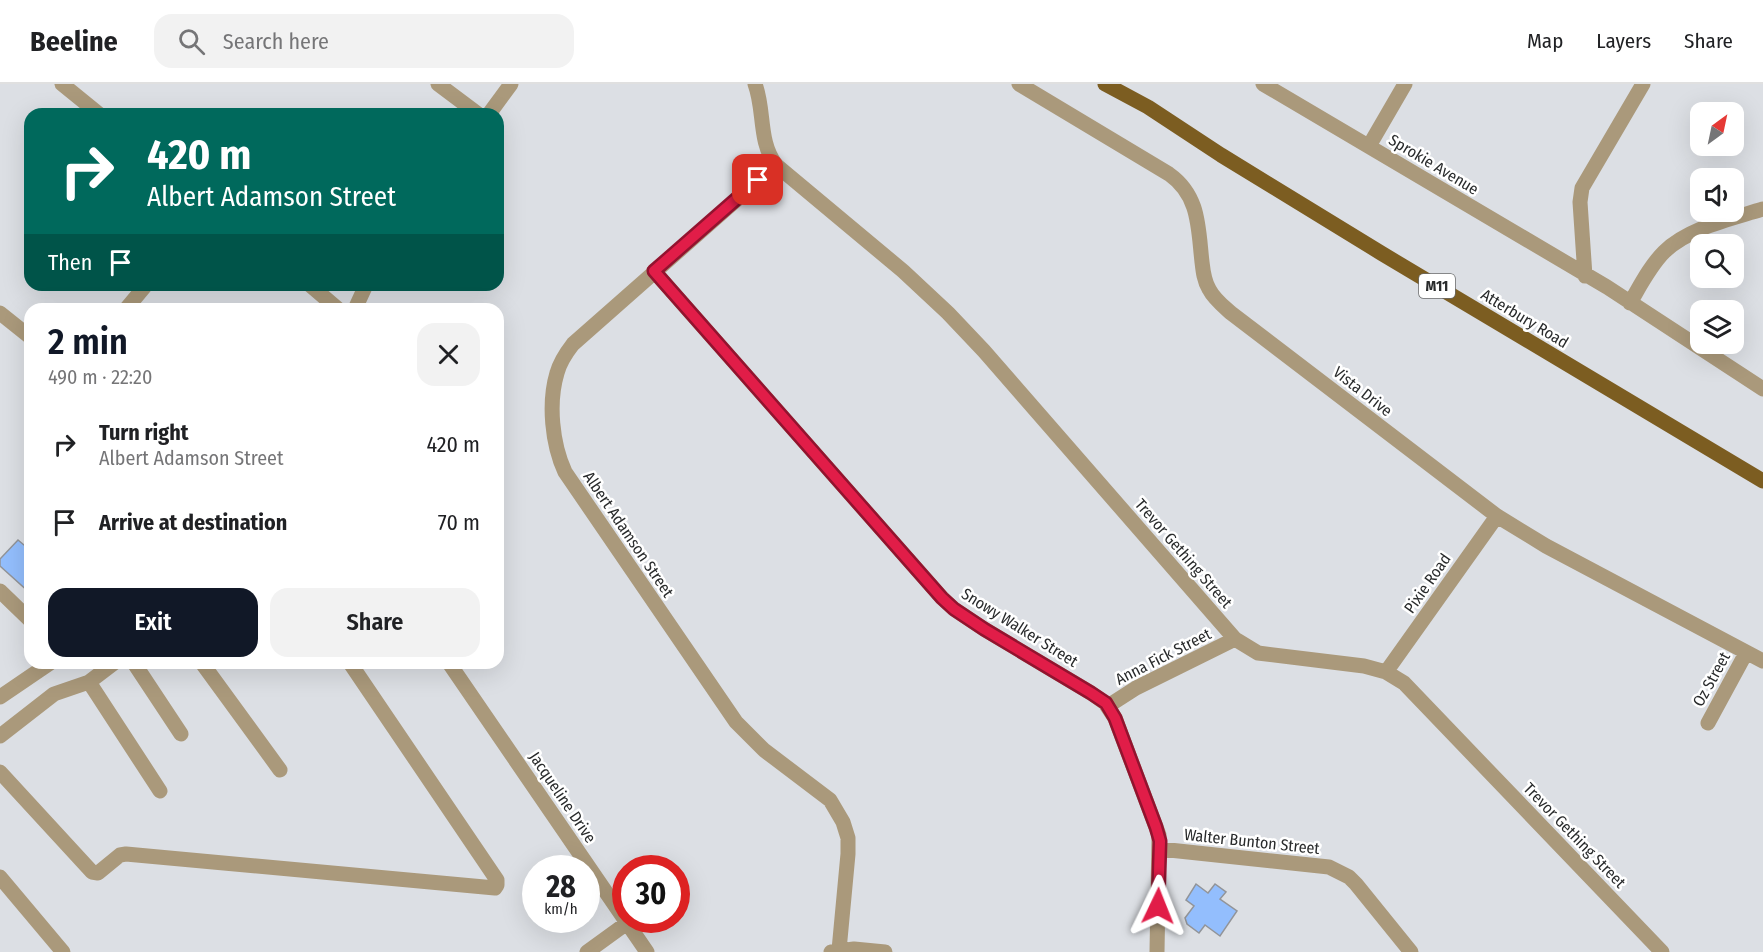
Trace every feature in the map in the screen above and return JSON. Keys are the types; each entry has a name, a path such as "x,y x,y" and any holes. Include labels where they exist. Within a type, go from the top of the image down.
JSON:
{"main road":[{"name":"Atterbury Road","path":"1105,84 1148,107 1221,155 1381,253 1763,481"},
{"name":"Atterbury Road","path":"1122,84 1148,107"}],"street":[{"path":"62,84 92,108"},
{"path":"438,84 470,108"},
{"path":"493,108 511,84"},
{"name":"Trevor Gething Street","path":"755,84 761,106 766,150 776,165 882,253 948,313 1235,639 1261,654 1364,666 1386,672 1404,683 1662,952"},
{"name":"Vista Drive","path":"1019,84 1176,179 1191,196 1203,271 1208,287 1217,300 1497,516 1546,546 1763,661"},
{"path":"1369,146 1405,84"},
{"path":"1585,276 1580,202 1582,188 1643,84"},
{"name":"Sprokie Avenue","path":"1269,86 1630,303 1763,390"},
{"name":"Albert Adamson Street","path":"776,165 577,340 562,360 556,374 553,396 554,430 559,458 572,483 736,722 764,750 830,801 839,813 846,829 848,846 835,951"},
{"path":"1630,303 1654,264 1676,242 1692,232 1763,209"},
{"name":"Snowy Walker Street","path":"654,271 942,598 984,629 1091,693 1107,706 1115,718 1159,835 1157,952"},
{"path":"131,303 141,291"},
{"path":"317,291 331,303"},
{"path":"0,313 24,332"},
{"name":"Pixie Road","path":"1386,672 1497,516"},
{"path":"0,591 24,614"},
{"name":"Anna Fick Street","path":"1107,706 1235,639"},
{"name":"Oz Street","path":"1708,723 1746,653"},
{"path":"0,697 41,669"},
{"path":"0,736 54,694 89,682 106,669"},
{"path":"138,669 181,734"},
{"path":"206,669 280,770"},
{"path":"0,772 92,872 98,873 120,855 126,854 495,888 497,880 354,669"},
{"name":"Jacqueline Drive","path":"453,669 612,901"},
{"path":"89,682 160,791"},
{"name":"Walter Bunton Street","path":"1160,849 1329,867 1356,884 1411,952"},
{"path":"1,879 63,952"},
{"path":"587,952 613,933"},
{"name":"Jacqueline Drive","path":"634,933 647,952"},
{"path":"835,951 885,952"}],"building":[{"path":"18,540 24,545 24,588 0,566 0,559"},
{"path":"1196,884 1208,893 1215,884 1226,892 1220,899 1237,911 1220,936 1205,925 1199,933 1187,924 1185,918 1194,906 1186,900"}],"route":[{"path":"758,180 654,271 942,598 984,629 1099,698 1107,706 1115,718 1159,835 1158,906"}]}
